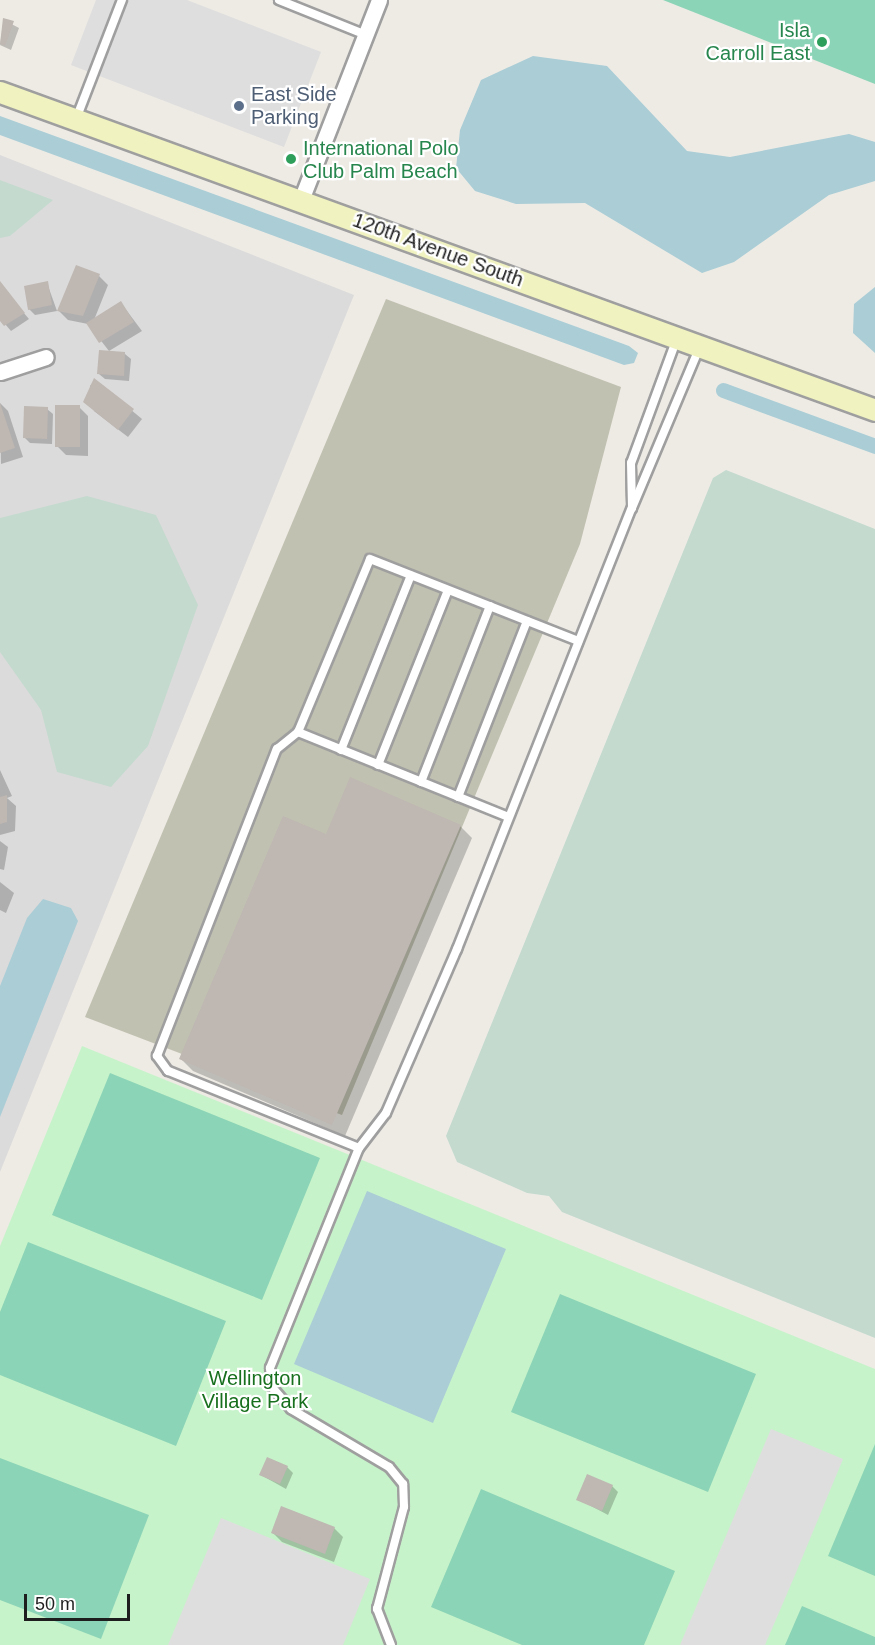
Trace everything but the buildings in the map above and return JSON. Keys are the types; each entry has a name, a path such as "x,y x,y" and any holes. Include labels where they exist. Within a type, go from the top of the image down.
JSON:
{"street":[{"path":"301,200 379,0"},
{"name":"120th Avenue South","path":"0,92 875,410"},
{"path":"0,372 46,357"}],"lane":[{"path":"76,119 123,0"},
{"path":"279,0 366,35"},
{"path":"632,508 631,463 677,339"},
{"path":"391,1645 377,1609 405,1507 403,1484 389,1467 291,1409 273,1388 270,1368 359,1148 386,1113 632,508 700,348"},
{"path":"359,1148 168,1071 156,1047 277,749 298,732 370,559 578,641"},
{"path":"341,750 411,575"},
{"path":"378,765 448,590"},
{"path":"421,782 490,606"},
{"path":"458,797 527,621"},
{"path":"298,732 508,817"}],"shaded area":[{"name":"East Side Parking","path":"96,0 187,0 321,52 284,147 71,65"},
{"path":"0,155 354,295 0,1172"},
{"path":"0,180 53,200 10,236 0,238"},
{"path":"386,299 621,387 580,544 342,1115 85,1017"},
{"path":"726,470 875,529 875,1338 562,1212 549,1196 527,1193 457,1162 446,1136 713,478"},
{"path":"87,496 156,515 198,605 148,746 111,787 57,772 41,710 0,652 0,518"},
{"path":"771,1429 843,1459 795,1575 765,1645 680,1645"},
{"path":"221,1518 370,1579 343,1645 168,1645"}],"green space":[{"name":"Isla Carroll East","path":"663,0 875,0 875,84"},
{"name":"Wellington Village Park","path":"82,1046 875,1369 875,1645 0,1645 0,1246"},
{"path":"110,1073 320,1158 262,1300 52,1215"},
{"path":"28,1242 226,1321 176,1446 0,1375 0,1312"},
{"path":"560,1294 756,1374 708,1492 511,1412"},
{"path":"875,1444 875,1576 828,1556"},
{"path":"0,1458 149,1515 101,1639 0,1600"},
{"path":"481,1489 675,1571 644,1645 522,1645 431,1607"},
{"path":"802,1606 875,1637 875,1645 785,1645"}],"water":[{"path":"533,56 607,66 687,151 730,157 849,134 875,142 875,181 829,195 734,262 702,273 585,203 516,204 475,191 456,168 460,130 481,80"},
{"path":"0,116 629,346 638,353 634,363 624,365 0,135"},
{"path":"875,287 875,353 853,333 854,304"},
{"path":"43,899 71,908 78,921 0,1117 0,986 27,918"},
{"path":"367,1191 506,1249 433,1423 294,1364"}],"waterway":[{"path":"723,390 875,446"}],"place":[{"name":"Isla Carroll East","path":"822,42"},
{"name":"East Side Parking","path":"239,106"},
{"name":"International Polo Club Palm Beach","path":"291,159"}]}
